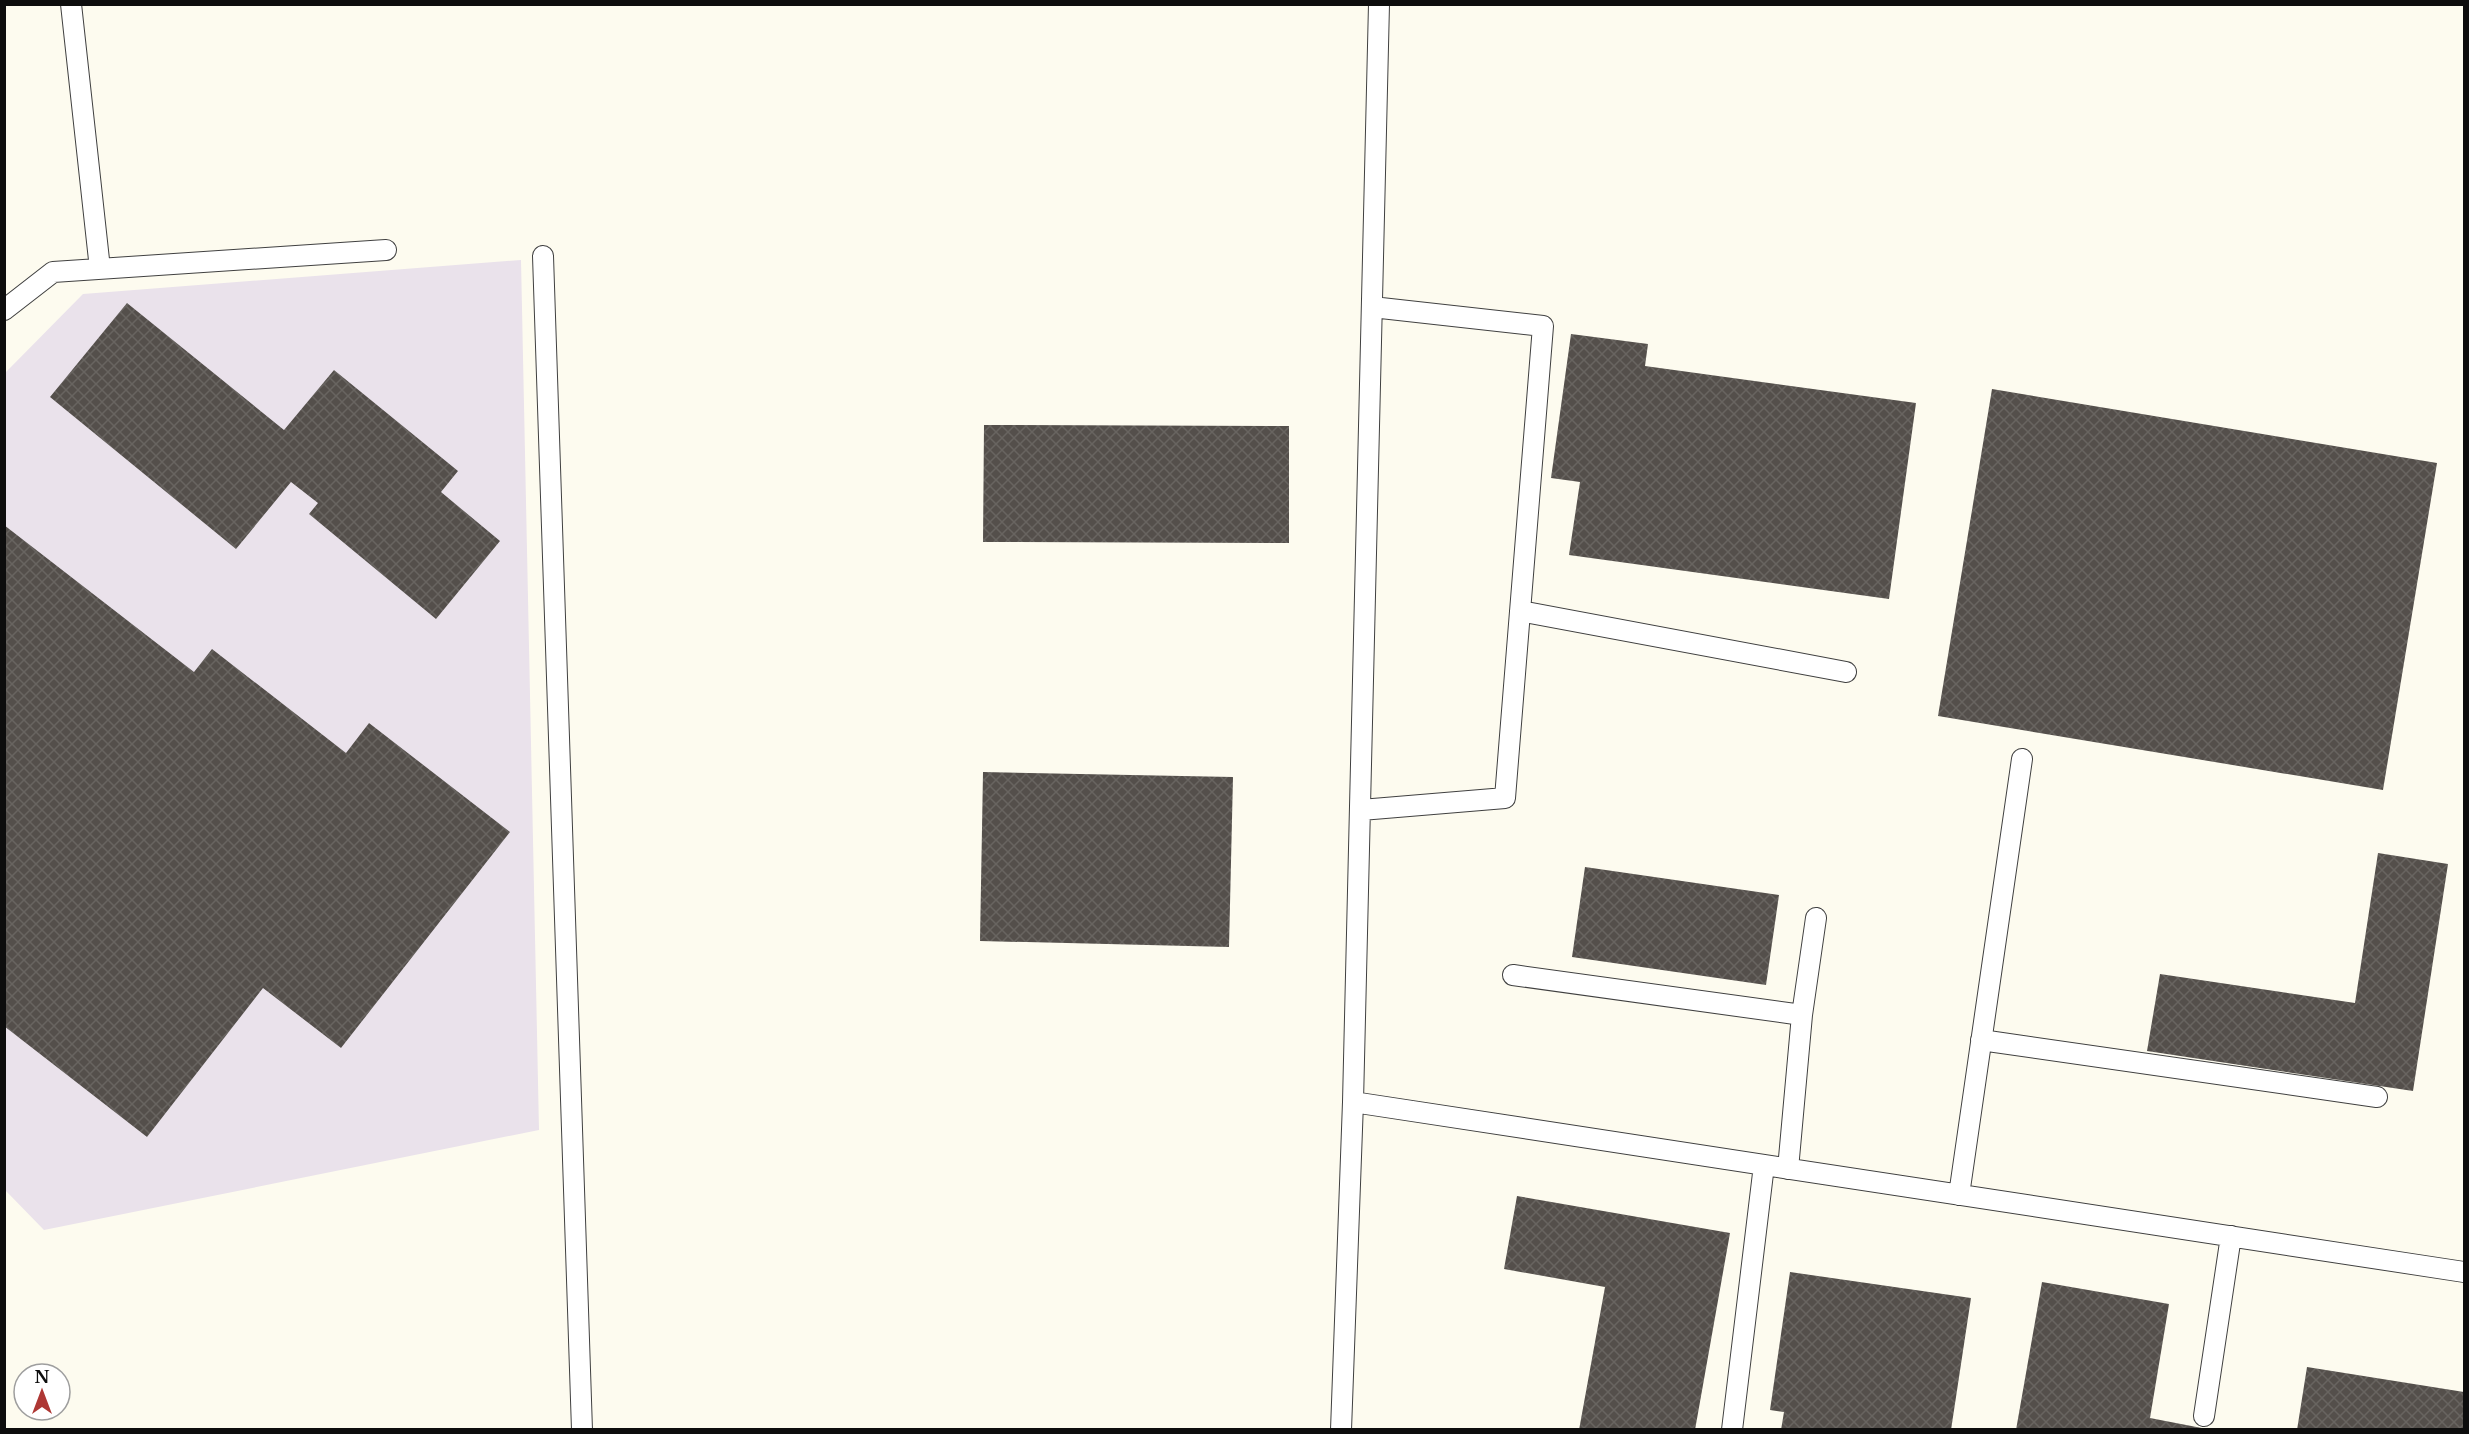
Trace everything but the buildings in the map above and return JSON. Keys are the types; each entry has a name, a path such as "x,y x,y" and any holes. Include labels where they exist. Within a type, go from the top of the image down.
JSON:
{"lane":[{"path":"70,4 100,269"},
{"path":"1341,1430 1361,810 1379,4"},
{"path":"4,310 53,272 386,250"},
{"path":"543,256 582,1430"},
{"path":"1361,810 1505,798 1543,326 1372,307"},
{"path":"1520,610 1846,672"},
{"path":"1959,1195 2022,759"},
{"path":"1788,1169 1802,1014 1816,918"},
{"path":"1513,975 1802,1014"},
{"path":"1981,1040 2377,1097"},
{"path":"1353,1102 2464,1272"},
{"path":"1732,1430 1764,1165"},
{"path":"2204,1416 2231,1236"}],"shaded area":[{"path":"521,260 539,1130 44,1230 5,1190 5,373 83,294"}]}
